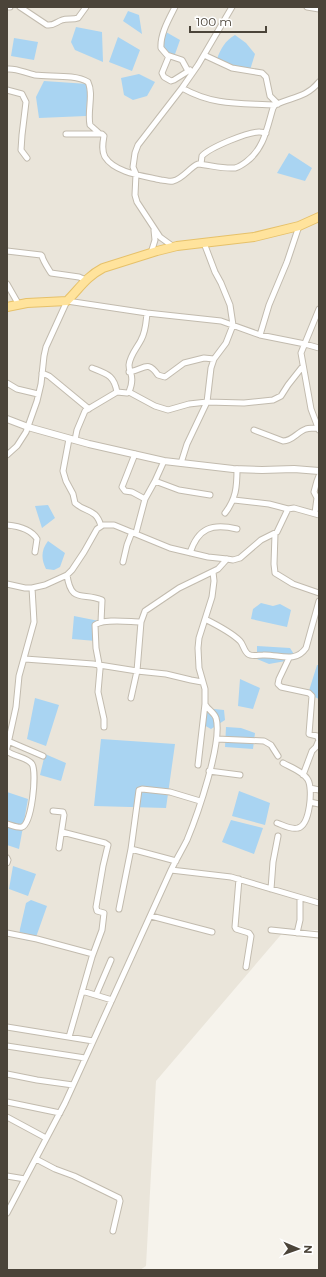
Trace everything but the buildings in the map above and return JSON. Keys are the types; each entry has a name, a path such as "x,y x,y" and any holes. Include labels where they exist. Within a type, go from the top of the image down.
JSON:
{"main road":[{"path":"7,307 27,303 67,301 95,272 151,253 177,246 254,237 299,226 319,217"}],"street":[{"path":"20,7 50,26 61,20 78,18 86,7"},
{"path":"175,7 161,42 161,48 162,51 169,56 182,60 188,71"},
{"path":"177,246 171,245 160,237 136,202 136,174 133,167 135,153 138,145 198,65 232,7"},
{"path":"307,7 319,10"},
{"path":"204,55 232,68 262,74 266,77 270,96 276,105"},
{"path":"169,56 162,73 164,77 172,80 198,65"},
{"path":"7,68 33,75 80,78 88,82 90,90 90,125 104,136 103,151 106,158 118,167 136,174 168,182 174,181 186,174 195,165 201,164 235,168 250,159 259,148 266,133 273,108 276,105"},
{"path":"182,88 214,101 233,104 276,105 303,95 315,87 319,82"},
{"path":"7,90 22,94 26,102 21,150 27,158"},
{"path":"201,164 202,156 213,148 248,134 260,132 266,133"},
{"path":"66,134 100,133"},
{"path":"260,335 269,305 287,262 299,226"},
{"path":"151,253 155,240 153,227"},
{"path":"181,463 187,444 206,402 211,368 214,359 226,343 233,325 230,305 204,243"},
{"path":"7,251 41,255 42,260 47,265 51,273 79,277 86,280"},
{"path":"7,284 19,305"},
{"path":"7,454 17,446 24,437 28,427 38,394 46,347 67,301 147,313 221,321 260,335 319,348"},
{"path":"254,430 283,441 287,441 291,440 308,428 319,429 311,409 302,353 304,344 319,309"},
{"path":"129,392 132,380 129,372 129,366 132,356 145,332 147,313"},
{"path":"129,372 146,366 154,369 158,375 165,377 184,363 204,358 214,359"},
{"path":"101,526 99,519 93,512 75,503 73,494 64,475 63,466 72,440 84,413 117,392 129,392 155,406 168,410 189,404 206,402 252,403 277,399 281,396 303,366"},
{"path":"92,368 106,373 112,378 117,392"},
{"path":"42,373 49,376 89,410"},
{"path":"7,383 17,389 38,394"},
{"path":"7,419 72,440 164,461 237,470 294,469 319,471"},
{"path":"135,454 122,487 125,490 145,499"},
{"path":"123,562 127,545 134,532 145,499 164,461"},
{"path":"226,513 234,500 237,483 237,470"},
{"path":"234,500 269,504 288,509 294,508 317,514 317,498 314,492 319,476"},
{"path":"155,480 179,490 210,496"},
{"path":"7,584 32,588 67,575 77,563 97,529 107,524 134,532 170,548 227,560 234,560 240,558 261,540 275,534 288,509"},
{"path":"7,525 21,527 35,536 37,539 35,552"},
{"path":"190,553 199,535 210,529 220,526 237,529"},
{"path":"275,534 275,573 293,584 319,593"},
{"path":"131,698 137,671 141,622 145,612 171,593 213,572 227,560"},
{"path":"198,765 205,704 205,689 199,668 198,648 199,638 212,596 214,580 213,572"},
{"path":"67,575 69,587 78,596 102,600 101,622"},
{"path":"7,748 16,707 19,676 34,622 32,588"},
{"path":"206,619 239,640 249,655 289,658 297,656 306,648 319,601"},
{"path":"104,727 104,719 98,692 99,665 96,648 95,627 97,623 101,622 141,622"},
{"path":"289,658 278,679 278,684 281,687 309,693 312,696 309,734 318,736 319,740 316,747 312,751 303,774"},
{"path":"24,659 99,665 166,674 202,682"},
{"path":"7,1213 60,1113 171,870 186,841 200,801 217,739 216,716 205,704"},
{"path":"217,739 264,741 271,745 278,756"},
{"path":"8,742 43,756"},
{"path":"7,751 29,761 32,765 35,778 29,817 26,823 21,827 7,824"},
{"path":"277,823 291,828 298,828 302,826 305,822 311,795 308,780 303,774 282,763"},
{"path":"209,771 240,775"},
{"path":"310,788 319,790"},
{"path":"119,909 131,850 138,791 140,789 170,792 200,801"},
{"path":"310,802 319,804"},
{"path":"53,811 64,813 59,848"},
{"path":"62,832 108,845 102,866 96,907 98,911 104,913 102,930 93,954 69,1038"},
{"path":"271,889 278,836"},
{"path":"131,850 176,861"},
{"path":"7,858 7,863"},
{"path":"171,870 239,879 319,903"},
{"path":"239,879 236,928 249,933 251,936 246,967"},
{"path":"297,933 300,920 300,898"},
{"path":"151,916 212,932"},
{"path":"271,930 319,936"},
{"path":"7,933 93,954"},
{"path":"96,995 112,960"},
{"path":"82,991 112,1000"},
{"path":"7,1027 93,1041"},
{"path":"7,1046 85,1058"},
{"path":"7,1074 73,1085"},
{"path":"7,1102 60,1113"},
{"path":"7,1117 46,1138"},
{"path":"36,1159 119,1198 120,1201 113,1232"},
{"path":"7,1176 25,1179"}],"shaded area":[{"path":"7,7 319,7 319,930 285,930 156,1081 146,1266 140,1270 7,1270"}],"water":[{"path":"128,11 139,15 142,34 123,21"},
{"path":"76,27 102,32 103,62 75,50 71,42"},
{"path":"166,32 180,40 174,57 163,52 163,40"},
{"path":"235,35 246,43 255,54 250,70 236,69 217,59 224,45"},
{"path":"118,37 140,50 132,71 109,62"},
{"path":"14,38 38,42 34,60 11,56"},
{"path":"139,74 155,82 147,96 133,100 124,95 121,78"},
{"path":"44,81 88,84 86,116 39,118 36,97"},
{"path":"289,153 312,168 305,181 277,173"},
{"path":"48,505 55,518 42,528 35,506"},
{"path":"48,541 65,553 60,567 54,570 46,569 43,562 42,555"},
{"path":"261,603 273,606 280,604 291,610 287,627 251,619 253,609"},
{"path":"74,616 99,621 96,641 72,639"},
{"path":"257,646 290,648 297,659 269,664 257,659"},
{"path":"317,665 319,665 319,699 308,694"},
{"path":"240,679 260,688 253,709 238,706"},
{"path":"35,698 59,705 46,746 27,739"},
{"path":"204,708 224,710 225,720 211,729 202,724"},
{"path":"226,727 241,728 255,733 253,749 225,747"},
{"path":"101,739 175,744 166,808 94,806"},
{"path":"45,754 66,763 61,781 40,775"},
{"path":"239,791 270,803 265,825 232,816"},
{"path":"7,792 28,799 19,849 7,845"},
{"path":"231,820 263,828 254,854 222,842"},
{"path":"13,866 36,874 28,896 9,889"},
{"path":"31,900 47,906 35,940 29,941 19,938 26,903"}]}
